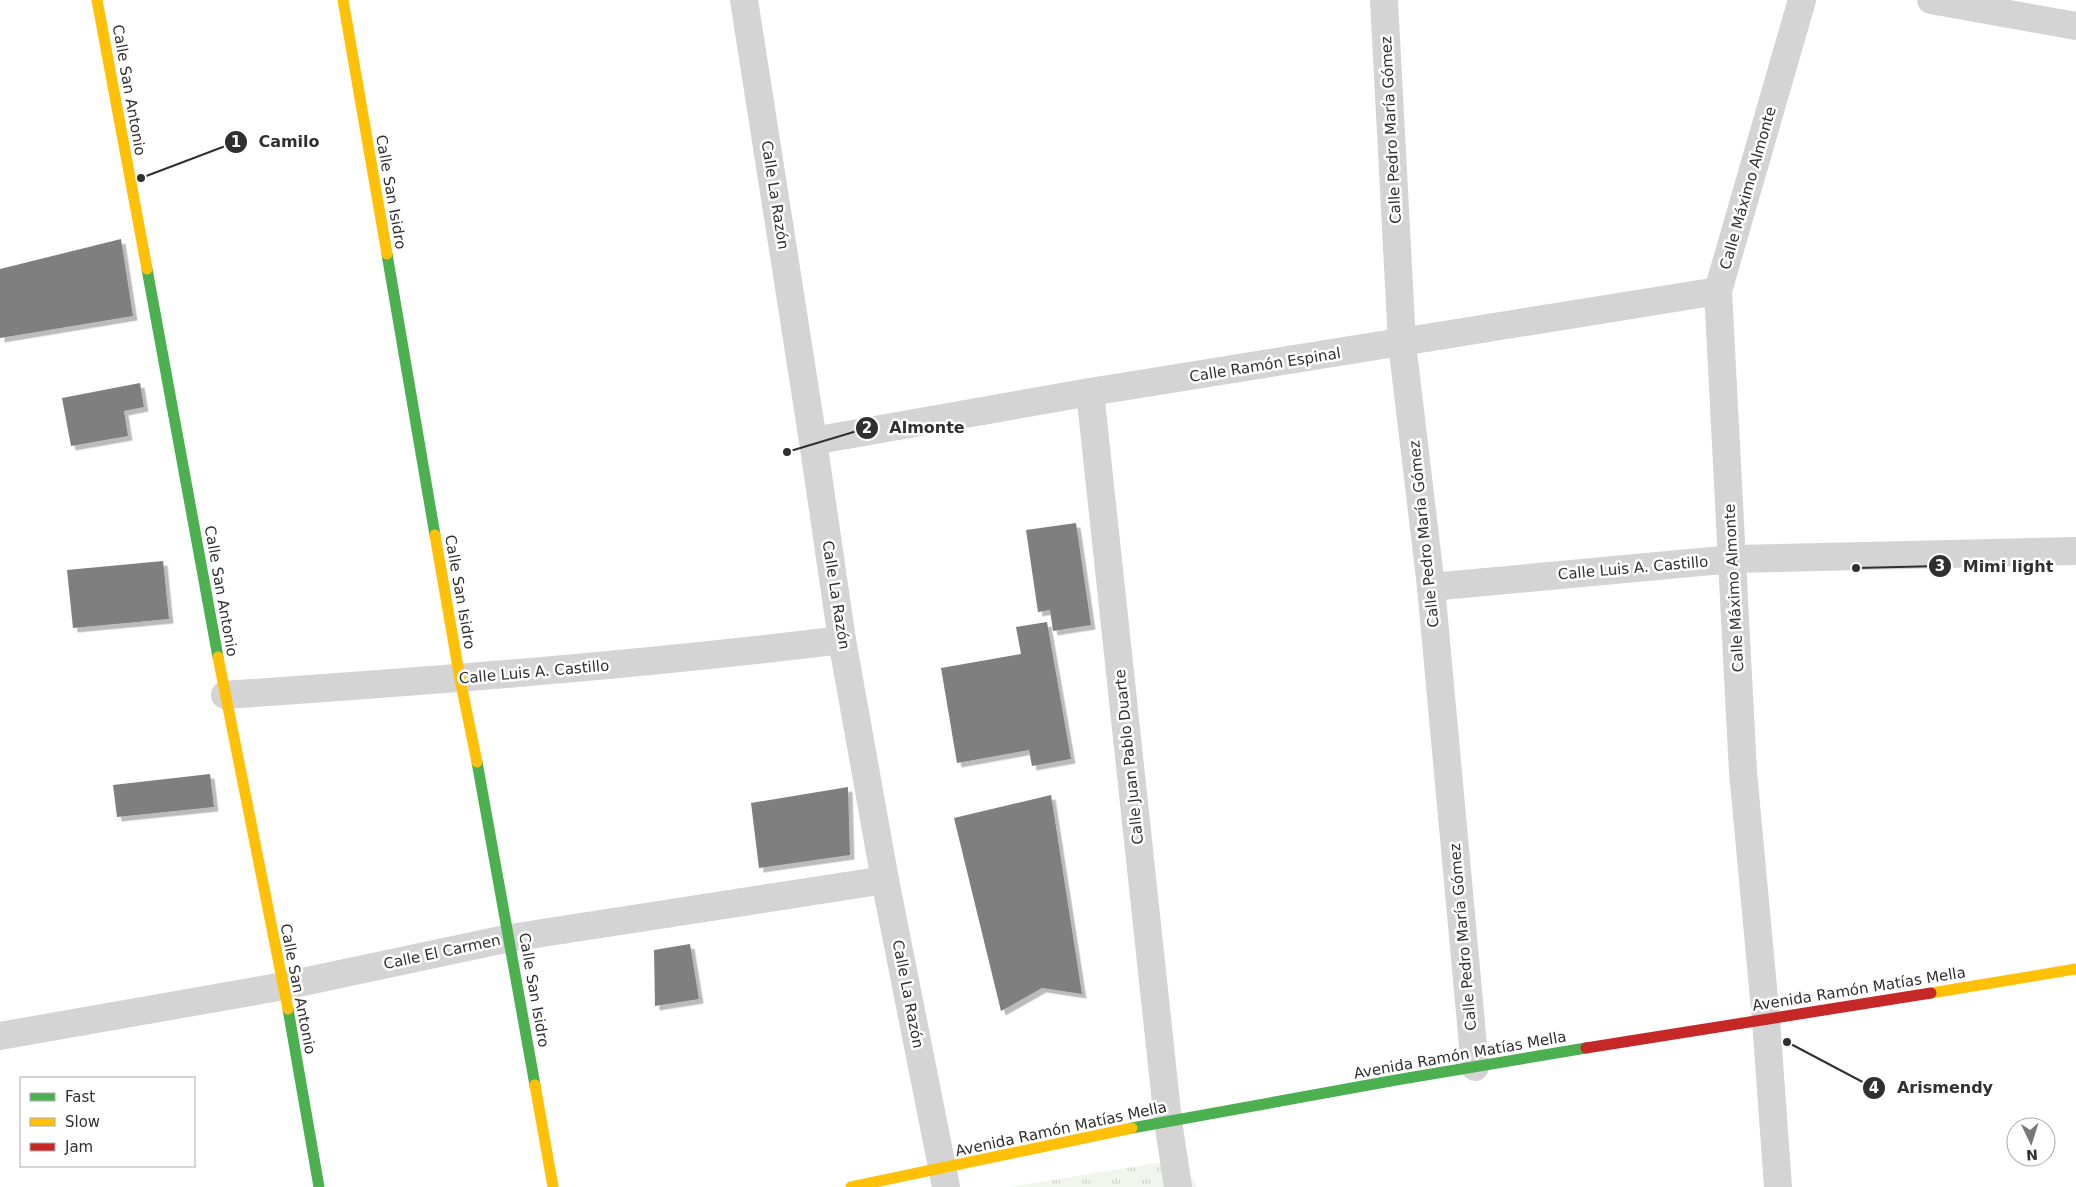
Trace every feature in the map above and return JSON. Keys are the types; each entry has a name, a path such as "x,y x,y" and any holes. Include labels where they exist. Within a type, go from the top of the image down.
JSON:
{"street":[{"name":"Calle San Antonio","path":"97,0 225,695 284,986 319,1187"},
{"name":"Calle San Isidro","path":"343,0 460,679 468,711 554,1187"},
{"name":"Calle La Razón","path":"744,0 842,640 944,1178"},
{"name":"Calle Pedro María Gómez","path":"1384,0 1402,343 1431,587 1474,1067"},
{"name":"Calle Máximo Almonte","path":"1778,1187 1766,1020 1743,772 1718,291 1802,0"},
{"path":"1931,0 2076,26"},
{"name":"Calle Ramón Espinal","path":"813,441 1090,392 1718,291"},
{"name":"Calle Juan Pablo Duarte","path":"1090,392 1168,1121 1178,1187"},
{"name":"Calle Luis A. Castillo","path":"1431,587 1733,558 2076,551"},
{"name":"Calle Luis A. Castillo","path":"225,695 460,679 700,657 842,640"},
{"name":"Calle El Carmen","path":"0,1036 284,986 510,938 886,880"},
{"name":"Avenida Ramón Matías Mella","path":"852,1187 944,1178 1168,1121 1474,1067 2076,969"}],"green space":[{"path":"1163,1162 1180,1165 1195,1182 1196,1187 1010,1187"}],"building":[{"path":"121,239 133,316 0,338 0,269"},
{"path":"140,383 144,407 124,411 128,436 71,446 62,398"},
{"path":"1076,523 1091,625 1053,631 1050,610 1038,612 1026,530"},
{"path":"163,561 169,619 73,628 67,570"},
{"path":"1047,622 1071,759 1032,766 1029,750 957,763 941,668 1021,654 1016,627"},
{"path":"210,774 214,807 117,817 113,785"},
{"path":"848,787 850,855 759,868 751,803"},
{"path":"1051,795 1082,994 1042,988 1001,1011 954,818"},
{"path":"690,944 699,999 655,1006 654,950"}],"traffic: fast":[{"path":"387,254 435,535"},
{"path":"147,269 218,657"},
{"path":"477,762 535,1085"},
{"path":"288,1009 319,1187"},
{"path":"1132,1128 1586,1048"}],"traffic: slow":[{"path":"97,0 147,269"},
{"path":"343,0 387,254"},
{"path":"435,535 460,679 477,762"},
{"path":"218,657 288,1009"},
{"path":"1931,993 2076,969"},
{"path":"535,1085 553,1187"},
{"path":"851,1187 1132,1128"}],"traffic: jam":[{"path":"1586,1048 1931,993"}],"place":[{"name":"Camilo","path":"141,178"},
{"name":"Almonte","path":"787,452"},
{"name":"Mimi light","path":"1856,568"},
{"name":"Arismendy","path":"1787,1042"}]}
